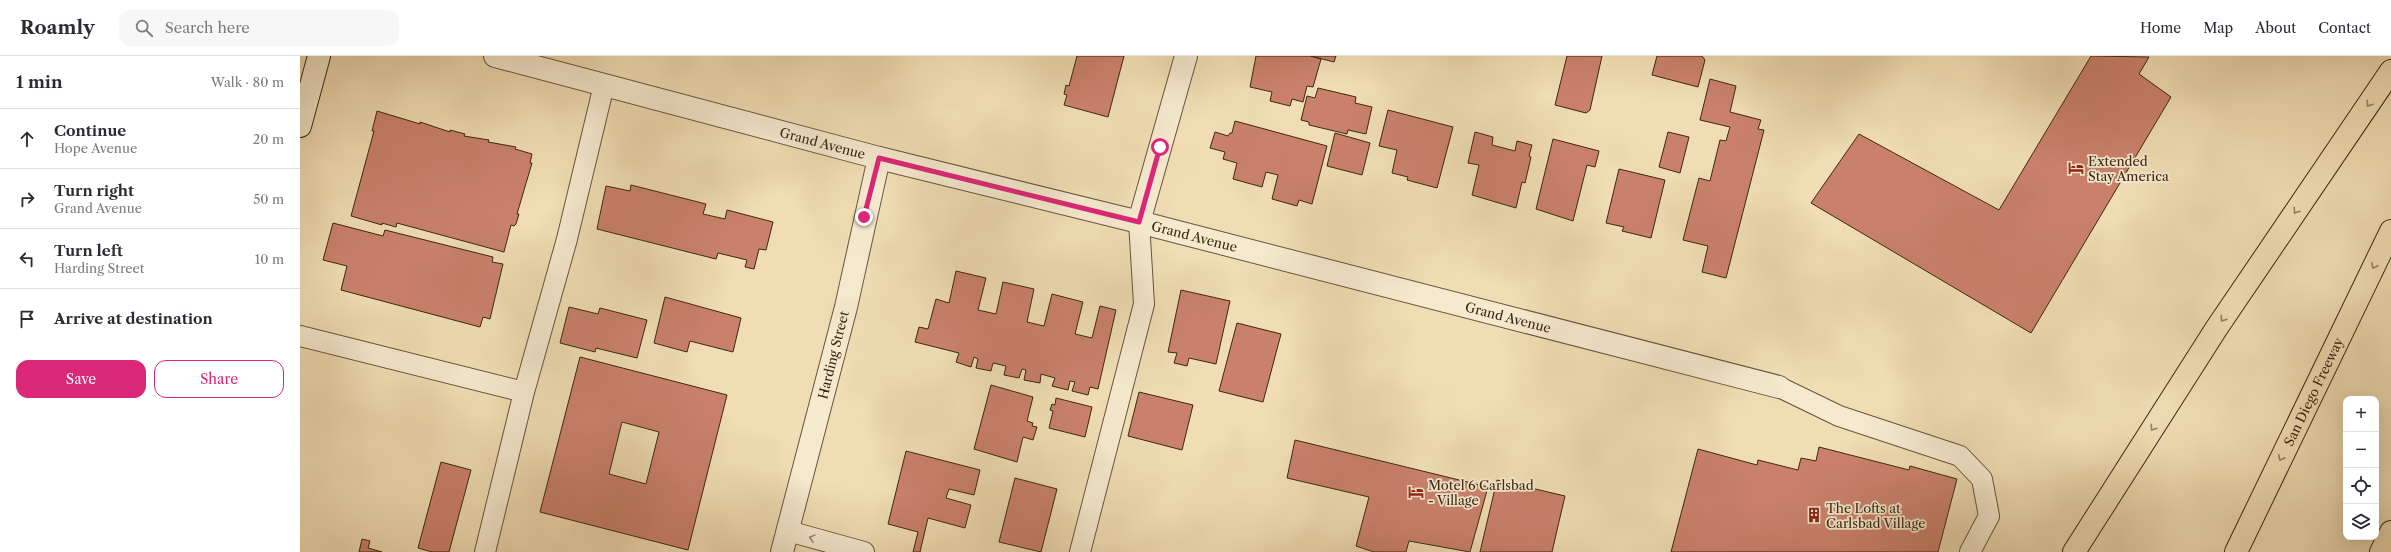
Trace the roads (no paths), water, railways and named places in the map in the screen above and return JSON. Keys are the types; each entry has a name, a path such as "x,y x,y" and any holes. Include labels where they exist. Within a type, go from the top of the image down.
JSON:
{"highway":[{"path":"2074,552 2216,329 2391,71"},
{"name":"San Diego Freeway","path":"2236,552 2391,231"},
{"path":"2381,552 2391,532"}],"street":[{"path":"300,126 319,56"},
{"name":"Grand Avenue","path":"495,56 879,158 1139,222 1779,387"},
{"path":"1139,222 1186,56"},
{"name":"Harding Street","path":"782,552 846,307 879,158"}],"lane":[{"path":"485,552 524,392 567,239 604,85"},
{"path":"1080,552 1144,304 1139,222"},
{"path":"300,336 524,392"},
{"path":"1779,387 1839,416 1960,456 1982,479 1989,516 1970,552"},
{"path":"788,531 864,552"}],"place":[{"name":"Extended Stay America","path":"2076,168"},
{"name":"Motel 6 Carlsbad - Village","path":"1416,492"},
{"name":"The Lofts at Carlsbad Village","path":"1814,515"}]}
